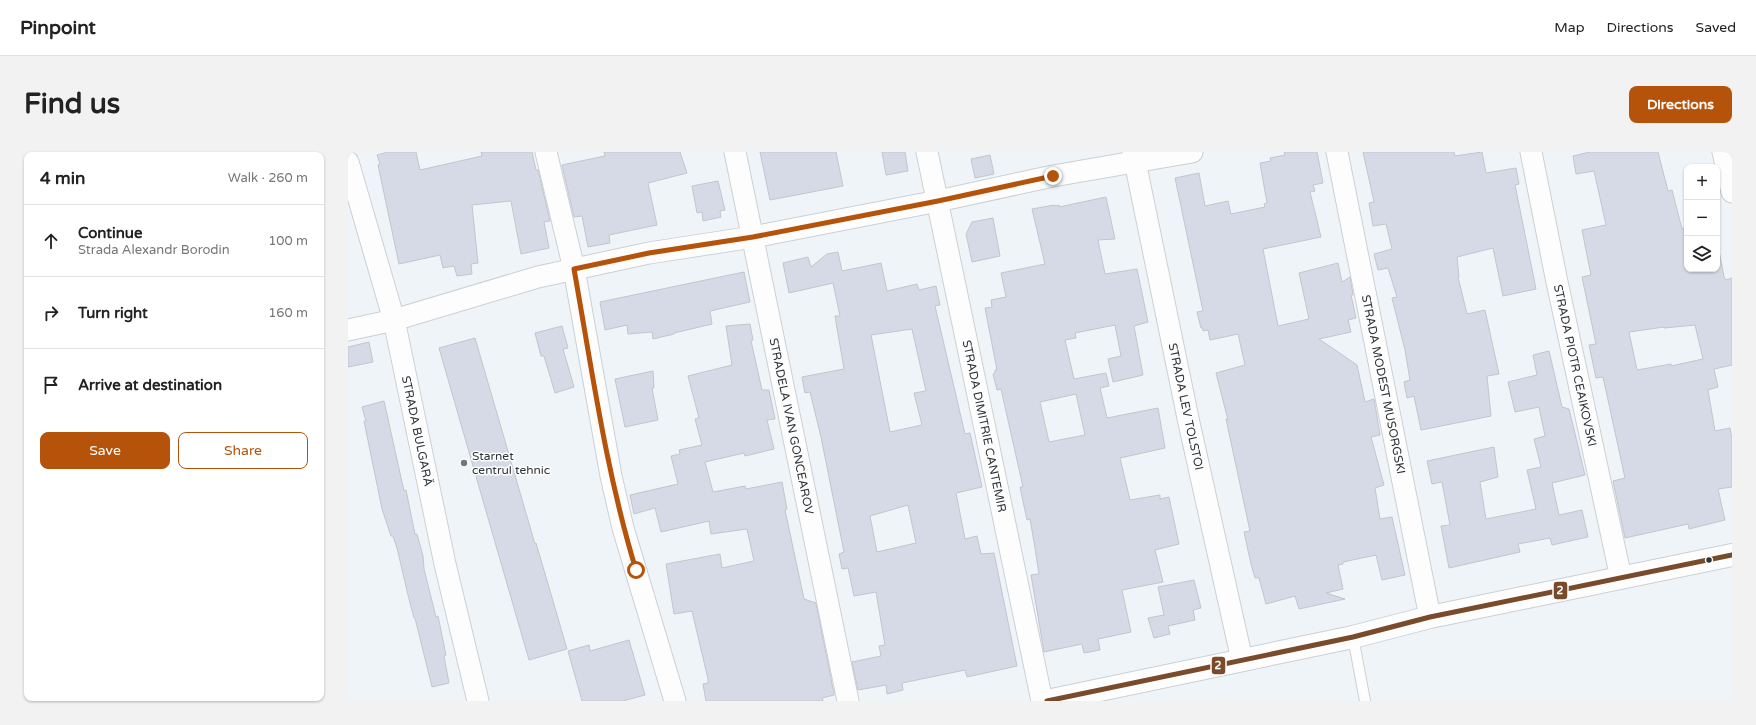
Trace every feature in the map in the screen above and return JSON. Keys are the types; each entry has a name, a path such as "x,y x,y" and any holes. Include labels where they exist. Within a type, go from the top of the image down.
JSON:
{"main road":[{"path":"1046,701 1353,637 1430,617 1732,555"}],"street":[{"path":"546,152 574,269 611,476 622,521 675,701"},
{"name":"STRADELA IVAN GONCEAROV","path":"735,152 848,701"},
{"name":"STRADA DIMITRIE CANTEMIR","path":"927,152 1042,701"},
{"path":"348,330 394,320 511,284 649,253 753,237 938,201 1134,157 1192,152"},
{"name":"STRADA MODEST MUSORGSKI","path":"1336,152 1430,617"},
{"name":"STRADA PIOTR CEAIKOVSKI","path":"1531,152 1557,282 1621,578"},
{"path":"1724,152 1732,192"},
{"name":"STRADA LEV TOLSTOI","path":"1134,157 1189,423 1242,660"},
{"name":"STRADA BULGARĂ","path":"348,162 394,320 445,564 478,701"}],"lane":[{"path":"1353,637 1365,701"}],"building":[{"path":"388,152 416,152 420,170 482,156 481,152 532,152 536,170 538,170 550,221 544,222 549,248 521,254 511,201 472,205 478,263 471,264 472,274 457,276 454,266 443,268 440,255 399,264 377,155"},
{"path":"604,152 680,152 687,173 648,183 657,225 609,235 610,243 588,247 582,216 574,217 562,165 605,156"},
{"path":"760,152 836,152 843,186 770,200"},
{"path":"882,152 905,152 908,171 886,175"},
{"path":"1284,152 1317,152 1323,183 1313,185 1315,191 1310,192 1321,237 1263,249 1278,326 1309,319 1299,273 1338,263 1342,282 1350,277 1353,295 1351,295 1356,318 1348,320 1351,332 1319,339 1357,365 1365,402 1374,399 1380,435 1371,437 1384,485 1375,488 1380,519 1392,517 1405,575 1382,580 1376,555 1343,562 1343,564 1338,565 1343,589 1326,593 1345,599 1299,609 1295,596 1266,604 1259,578 1255,578 1244,532 1250,531 1226,419 1228,420 1216,373 1245,365 1238,334 1210,340 1208,330 1203,331 1203,328 1201,328 1197,312 1203,311 1175,178 1199,173 1205,206 1228,201 1231,214 1265,207 1264,204 1267,203 1260,163 1271,161 1270,158 1285,155"},
{"path":"1363,152 1454,152 1455,156 1482,152 1486,173 1516,168 1519,184 1515,185 1536,289 1503,296 1493,248 1457,257 1458,277 1467,314 1485,310 1499,374 1487,376 1491,416 1421,430 1414,396 1407,398 1404,382 1410,380 1405,350 1392,298 1397,297 1388,268 1378,270 1374,254 1392,249 1386,224 1373,226 1369,203 1374,202"},
{"path":"1590,152 1658,152 1668,191 1672,190 1682,229 1684,229 1684,272 1720,272 1720,256 1724,277 1726,280 1732,278 1732,365 1714,369 1718,387 1708,390 1715,431 1730,428 1732,439 1732,487 1718,489 1725,520 1689,529 1688,524 1625,538 1613,481 1625,478 1603,377 1596,378 1589,345 1596,344 1582,277 1591,275 1582,230 1606,225 1594,171 1576,174 1573,156","holes":["1695,325 1703,359 1671,366 1671,364 1637,370 1629,332 1664,327"]},
{"path":"990,155 994,174 975,178 971,159"},
{"path":"718,181 725,210 720,211 721,217 703,221 702,212 697,213 692,186"},
{"path":"1106,197 1115,239 1098,240 1105,274 1137,269 1148,322 1134,326 1143,375 1113,382 1108,359 1121,356 1115,325 1075,333 1076,338 1065,340 1074,379 1106,373 1109,386 1100,388 1107,418 1158,408 1165,448 1120,458 1130,500 1160,495 1160,499 1169,497 1179,544 1155,550 1163,582 1122,590 1131,632 1098,639 1100,650 1084,653 1082,644 1044,652 1031,575 1039,574 1035,548 1030,519 1027,520 1020,487 1023,487 1001,389 997,390 993,374 995,373 995,370 997,370 985,308 992,307 991,300 1006,297 1001,273 1045,264 1032,209 1054,205 1059,205 1059,207","holes":["1076,394 1085,435 1049,442 1040,402"]},
{"path":"993,218 1000,256 972,262 966,234 972,222"},
{"path":"838,252 842,271 881,263 887,291 917,284 919,290 936,286 940,305 935,306 965,434 970,433 982,487 956,493 965,539 977,536 981,554 994,553 1017,666 967,677 965,670 902,683 903,690 887,694 886,685 858,690 852,662 881,656 879,646 885,645 876,592 854,596 848,568 842,569 839,554 844,552 821,437 810,392 805,393 802,377 844,369 835,316 840,316 833,283 789,293 783,263 808,257 811,267 827,254","holes":["912,329 926,391 914,393 922,425 890,432 871,335","908,505 916,543 877,552 870,516"]},
{"path":"744,272 750,302 710,311 712,324 653,339 652,332 628,334 627,325 605,330 600,302"},
{"path":"750,324 753,340 751,341 762,390 769,390 775,419 767,420 774,449 745,456 744,453 705,462 713,492 745,486 746,489 782,482 787,509 785,510 804,599 816,603 834,694 822,698 823,701 706,701 703,684 708,683 708,679 692,611 674,614 666,564 720,554 722,568 754,561 747,529 711,534 709,521 661,532 655,508 634,514 630,495 678,484 671,456 680,454 679,450 702,445 695,419 699,418 688,376 732,365 726,326"},
{"path":"562,326 568,348 563,349 574,387 555,393 544,356 541,356 535,333"},
{"path":"475,338 567,649 529,660 439,348"},
{"path":"369,342 373,362 348,367 348,347"},
{"path":"1549,351 1562,407 1569,409 1585,475 1552,483 1559,515 1582,510 1588,537 1552,545 1550,538 1518,544 1520,552 1449,568 1441,526 1450,525 1442,482 1432,484 1427,461 1494,447 1498,477 1480,482 1486,519 1536,509 1527,470 1541,467 1534,439 1545,436 1539,407 1515,412 1508,382 1537,375 1533,355"},
{"path":"653,371 654,388 652,388 658,420 625,427 615,379"},
{"path":"384,401 404,491 406,490 415,534 417,534 423,556 424,569 436,617 438,616 446,655 444,656 449,683 432,687 397,548 393,536 391,536 382,509 364,421 366,421 362,407"},
{"path":"1194,580 1201,608 1193,610 1195,620 1168,626 1170,634 1154,638 1148,618 1164,615 1158,587"},
{"path":"629,640 645,695 623,701 582,701 568,651 589,645 590,651"}],"transit line":[{"name":"2","path":"1047,701 1353,637 1430,617 1732,555"}],"place":[{"name":"Starnet centrul tehnic","path":"464,463"}],"route":[{"path":"636,570 623,528 611,476 574,269 649,253 753,237 938,201 1053,176"}]}
